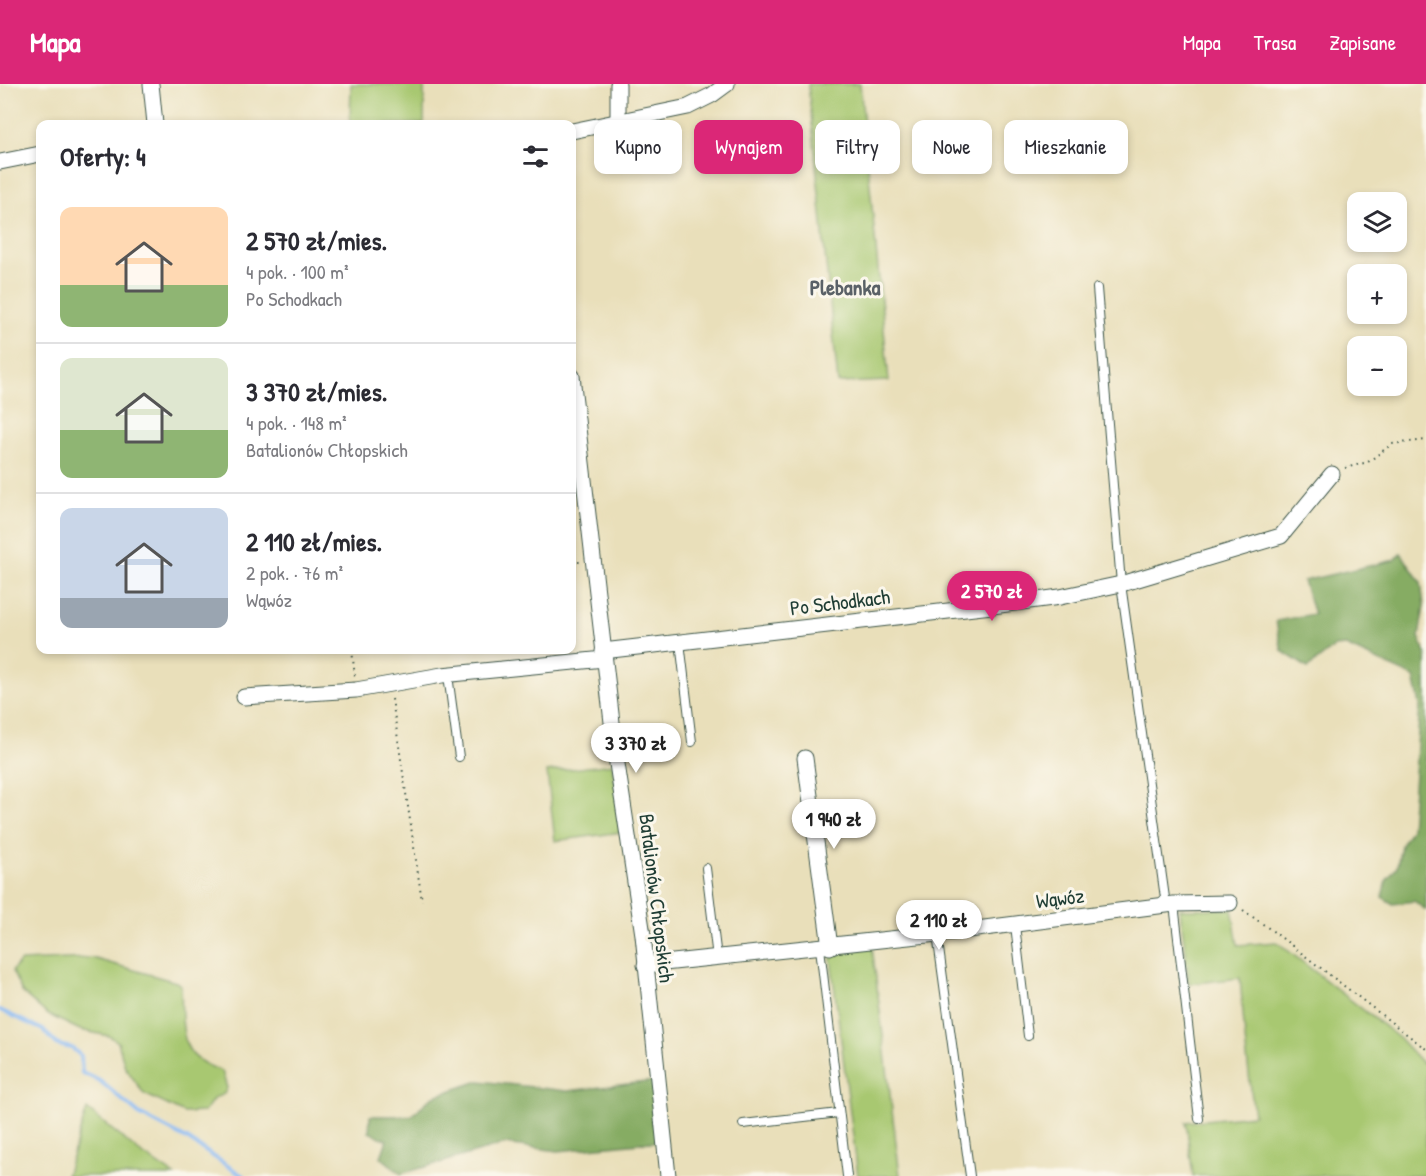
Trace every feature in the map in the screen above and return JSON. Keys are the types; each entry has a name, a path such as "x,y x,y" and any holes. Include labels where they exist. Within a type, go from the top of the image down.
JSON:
{"street":[{"path":"152,84 155,120"},
{"path":"618,84 618,120"},
{"path":"631,120 688,107 712,95 727,84"},
{"path":"576,130 594,127"},
{"path":"0,162 36,155"},
{"name":"Batalionów Chłopskich","path":"576,411 604,655 645,965 668,1176"},
{"name":"Po Schodkach","path":"244,697 356,690 680,642 1060,597 1121,584 1281,536 1332,474"},
{"path":"806,758 825,947"},
{"name":"Wąwóz","path":"645,965 825,947 1170,905 1230,903"}],"lane":[{"path":"1097,288 1121,584 1170,905 1198,1119"},
{"path":"680,642 692,742"},
{"path":"448,675 459,757"},
{"path":"705,868 717,958"},
{"path":"1015,925 1028,1036"},
{"path":"937,934 970,1176"},
{"path":"825,947 839,1113 847,1176"},
{"path":"743,1124 839,1113"}],"path":[{"path":"1332,474 1368,462 1392,444 1426,440"},
{"path":"352,654 356,690"},
{"path":"390,684 422,901"},
{"path":"1247,912 1426,1049"}],"green space":[{"path":"351,84 424,84 424,120 350,120"},
{"path":"808,84 860,84 864,120 815,120 815,154"},
{"path":"817,174 869,174 889,381 838,383"},
{"path":"1401,553 1421,583 1424,606 1419,637 1426,654 1426,910 1414,901 1393,904 1382,897 1386,881 1397,867 1401,845 1411,829 1420,705 1414,677 1346,646 1334,647 1308,668 1282,651 1276,621 1314,614 1303,581 1395,560"},
{"path":"612,764 622,832 555,841 547,772"},
{"path":"1180,909 1232,909 1238,945 1277,942 1399,1038 1423,1064 1426,1059 1426,1176 1193,1176 1186,1122 1254,1115 1240,978 1189,984"},
{"path":"872,946 900,1176 858,1176 830,952"},
{"path":"92,958 181,985 183,1028 187,1045 200,1061 222,1071 227,1088 224,1094 214,1098 204,1112 184,1113 144,1094 125,1067 118,1042 109,1036 80,1030 47,1014 22,992 12,971 21,961"},
{"path":"479,1081 567,1091 654,1081 660,1141 558,1151 505,1144 401,1174 381,1157 387,1140 369,1132 370,1116 411,1116 432,1097"},
{"path":"87,1109 138,1151 175,1176 66,1176"}],"waterway":[{"path":"0,1010 43,1030 58,1045 72,1048 81,1056 82,1073 100,1081 139,1114 187,1139 243,1176"}],"district":[{"name":"Plebanka","path":"845,287"}]}
